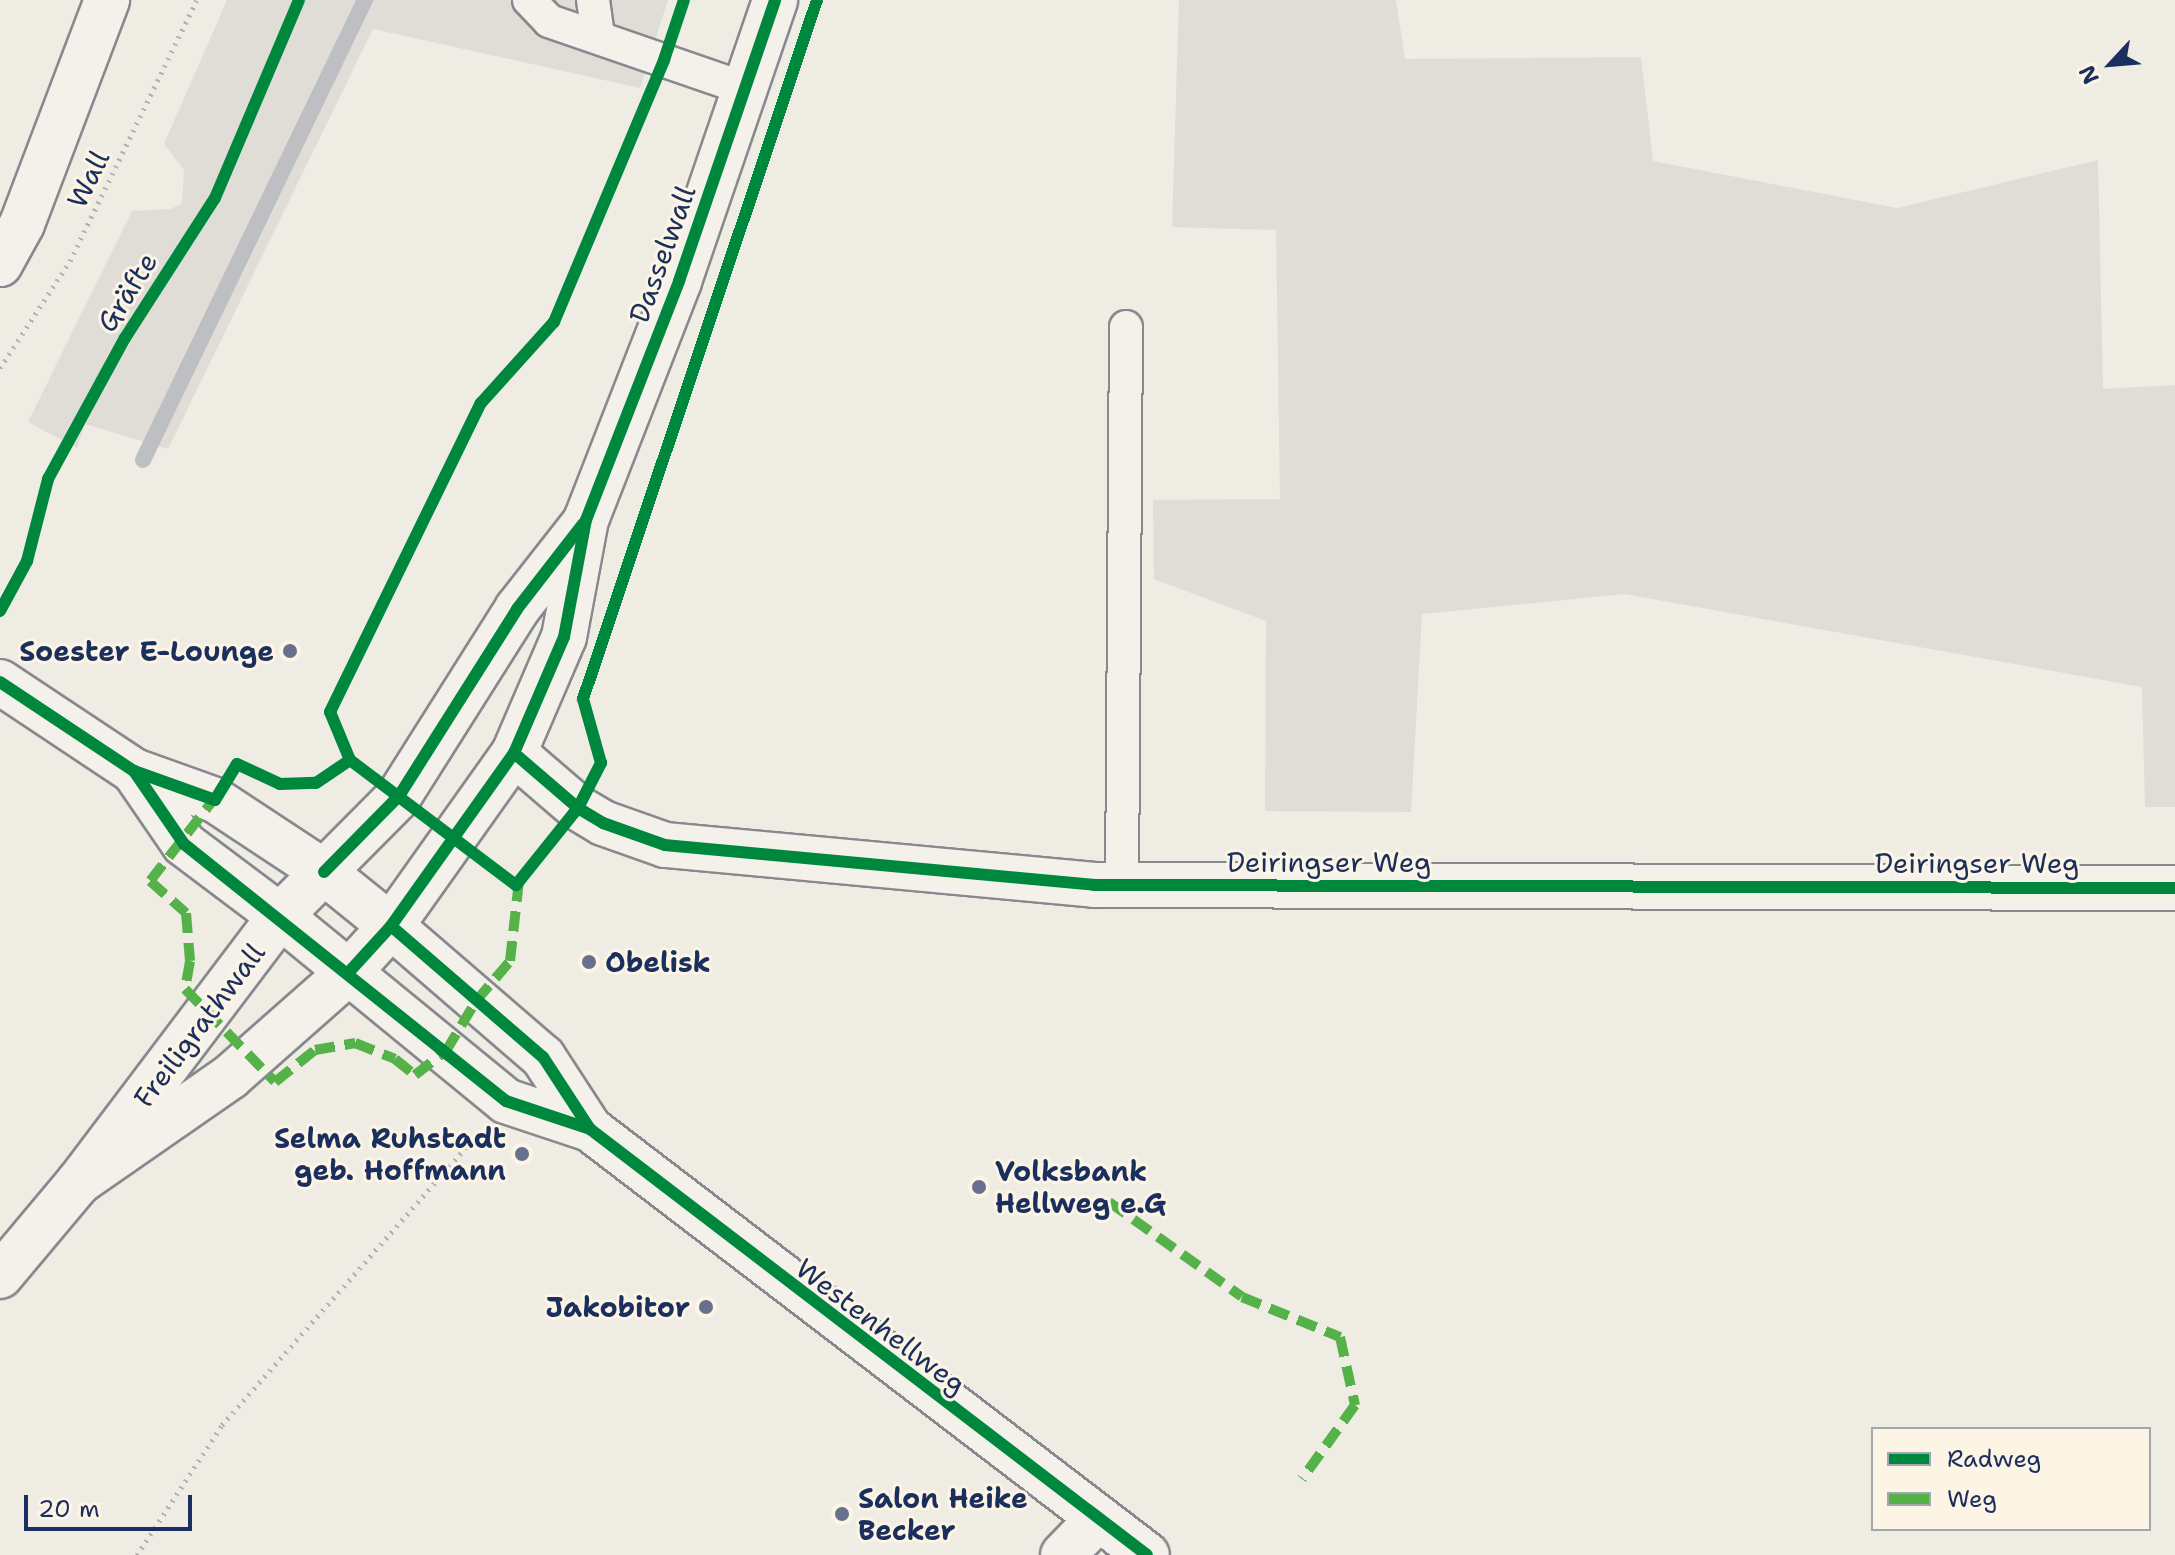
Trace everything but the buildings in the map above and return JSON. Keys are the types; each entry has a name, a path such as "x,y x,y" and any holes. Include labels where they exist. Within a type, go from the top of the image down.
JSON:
{"street":[{"path":"0,264 22,224 107,0"},
{"name":"Dasselwall","path":"349,972 391,926 514,753 564,637 586,520 747,89 775,0"},
{"name":"Dasselwall","path":"324,872 399,796 517,609 586,520"},
{"path":"0,682 134,771 215,800 324,872 391,926"},
{"name":"Deiringser Weg","path":"514,753 578,808 665,845 1122,885 2175,888"},
{"path":"134,771 184,844 280,916"},
{"name":"Freiligrathwall","path":"0,1276 79,1182 280,916 324,872"},
{"name":"Westenhellweg","path":"280,916 506,1101 590,1129 1147,1555"},
{"name":"Westenhellweg","path":"391,926 543,1057 590,1129"},
{"name":"Freiligrathwall","path":"79,1182 230,1077 349,972"},
{"path":"1063,1555 1098,1519"}],"lane":[{"path":"529,0 549,21 747,89"},
{"path":"593,0 598,37"},
{"path":"1122,885 1126,327"}],"path":[{"path":"137,1555 222,1425 506,1101"}],"shaded area":[{"path":"227,0 668,0 640,88 373,29 168,449 85,424 77,448 28,422 132,211 171,209 182,203 184,170 164,144"},
{"path":"1179,0 1396,0 1405,59 1641,57 1653,161 1897,208 2098,160 2103,389 2175,385 2175,807 2145,807 2142,687 1624,594 1422,614 1411,812 1265,811 1266,621 1154,579 1153,500 1280,499 1276,230 1172,227"}],"waterway":[{"path":"143,460 365,0"}],"marked path":[{"path":"218,794 150,881 186,913 190,961 185,989 275,1082 315,1050 355,1043 395,1059 415,1075 446,1051 476,1001 510,961 519,881"},
{"path":"1109,1202 1242,1297 1340,1337 1355,1405 1302,1479"}],"cycle path":[{"name":"Gräfte","path":"0,611 27,561 48,479 125,338 215,198 299,0"},
{"path":"350,760 330,712 481,403 554,322 664,60 684,0"},
{"path":"349,972 391,926 514,753 564,637 586,520 679,281 775,0"},
{"path":"0,682 134,771 215,800 237,764 280,784 316,783 350,760 516,885 578,808 601,763 583,699 817,0"},
{"path":"324,872 399,796 517,609 583,524"},
{"path":"514,753 578,808 603,823 665,845 1094,885 2175,888"},
{"path":"134,771 184,844 506,1101 590,1129"},
{"path":"391,926 543,1057 590,1129 1147,1555"}],"place":[{"name":"Soester E-Lounge","path":"290,651"},
{"name":"Obelisk","path":"589,962"},
{"name":"Selma Ruhstadt geb. Hoffmann","path":"522,1154"},
{"name":"Volksbank Hellweg e.G","path":"979,1187"},
{"name":"Jakobitor","path":"706,1307"},
{"name":"Salon Heike Becker","path":"842,1514"}]}
